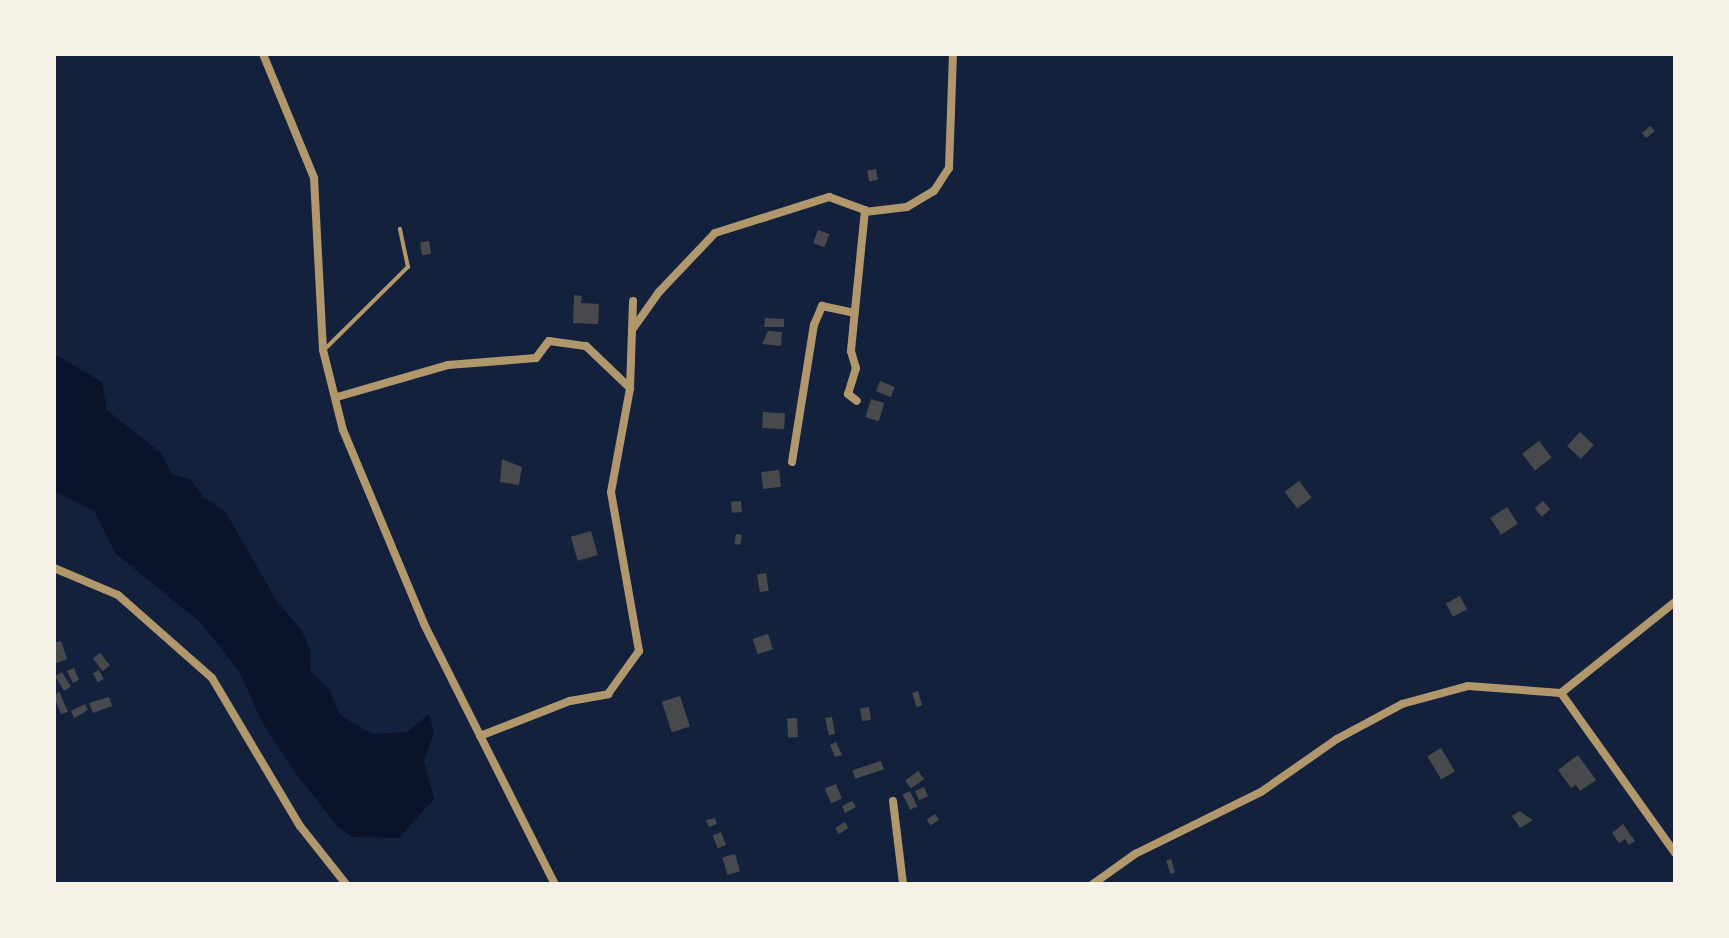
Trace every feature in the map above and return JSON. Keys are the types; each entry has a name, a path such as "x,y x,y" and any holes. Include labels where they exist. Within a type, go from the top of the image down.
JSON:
{"street":[{"path":"263,54 314,178 323,350 343,430 412,596 555,884"},
{"path":"632,330 659,292 715,233 815,198 829,197 865,212 907,207 934,191 949,168 953,54"},
{"path":"857,401 848,394 856,368 851,351 865,212"},
{"path":"480,736 570,701 608,694 639,651 611,492 630,388 633,301"},
{"path":"792,462 814,325 822,306 854,313"},
{"path":"337,397 448,365 536,358 549,341 586,346 630,388"},
{"path":"54,568 118,595 212,678 300,826 346,884"},
{"path":"1093,884 1135,854 1261,792 1337,739 1402,704 1468,686 1561,693 1675,602"},
{"path":"1561,693 1675,853"},
{"path":"893,801 903,884"}],"lane":[{"path":"323,350 408,267 400,229"}],"water":[{"path":"54,354 102,382 107,410 161,453 172,475 190,479 203,497 225,511 278,603 301,629 310,650 310,670 329,689 340,715 372,734 407,732 429,714 434,733 424,761 434,799 399,838 352,837 339,828 293,770 262,722 239,671 200,622 116,554 94,511 54,491"}],"building":[{"path":"1650,126 1655,131 1646,138 1642,133"},
{"path":"876,169 878,180 869,181 867,171"},
{"path":"818,230 829,234 824,247 813,243"},
{"path":"429,241 431,254 422,255 420,242"},
{"path":"574,295 582,296 581,303 599,304 598,324 573,323"},
{"path":"765,318 784,319 784,327 764,327"},
{"path":"768,331 782,332 781,346 762,344"},
{"path":"880,381 895,387 891,397 876,391"},
{"path":"871,399 884,403 879,421 865,417"},
{"path":"763,412 785,413 784,429 762,428"},
{"path":"1580,432 1594,445 1581,459 1567,446"},
{"path":"1539,441 1552,458 1535,470 1522,454"},
{"path":"502,459 522,467 519,485 500,482"},
{"path":"779,470 781,487 763,489 761,472"},
{"path":"1299,481 1312,498 1297,509 1285,492"},
{"path":"741,501 742,512 732,513 731,502"},
{"path":"1543,501 1550,509 1542,517 1535,508"},
{"path":"1507,507 1518,524 1501,535 1490,518"},
{"path":"591,531 598,555 578,561 571,537"},
{"path":"736,534 742,535 740,545 734,544"},
{"path":"766,573 769,591 760,592 757,574"},
{"path":"1460,596 1467,609 1453,617 1446,604"},
{"path":"768,634 773,649 758,654 753,639"},
{"path":"61,641 67,659 54,664 54,643"},
{"path":"100,653 110,666 103,671 93,659"},
{"path":"74,668 79,680 73,683 67,671"},
{"path":"99,670 104,679 98,682 93,673"},
{"path":"62,672 71,687 64,691 55,676"},
{"path":"59,691 68,712 61,714 54,697"},
{"path":"918,691 922,705 916,707 912,693"},
{"path":"680,696 690,726 672,732 662,702"},
{"path":"109,697 112,706 93,713 89,703"},
{"path":"85,704 88,710 74,718 71,711"},
{"path":"869,707 871,720 862,721 860,708"},
{"path":"832,717 835,734 829,735 825,718"},
{"path":"797,718 798,737 788,737 787,719"},
{"path":"836,742 842,755 835,757 830,745"},
{"path":"1441,748 1455,771 1441,779 1427,756"},
{"path":"1578,755 1596,780 1580,791 1576,785 1571,788 1558,770"},
{"path":"881,761 884,770 855,779 852,770"},
{"path":"918,771 924,779 911,789 905,781"},
{"path":"836,784 842,799 831,803 825,788"},
{"path":"924,787 928,796 919,800 915,791"},
{"path":"910,791 917,806 910,810 903,794"},
{"path":"852,801 856,807 845,813 842,806"},
{"path":"1519,811 1533,820 1520,828 1512,816"},
{"path":"935,814 939,820 931,825 927,820"},
{"path":"715,818 717,824 709,827 706,820"},
{"path":"845,822 848,828 839,834 835,828"},
{"path":"1623,824 1635,841 1629,845 1625,839 1619,843 1612,833"},
{"path":"721,832 726,845 718,848 713,835"},
{"path":"735,854 740,871 727,875 723,858"},
{"path":"1171,859 1175,872 1170,874 1166,860"}]}
